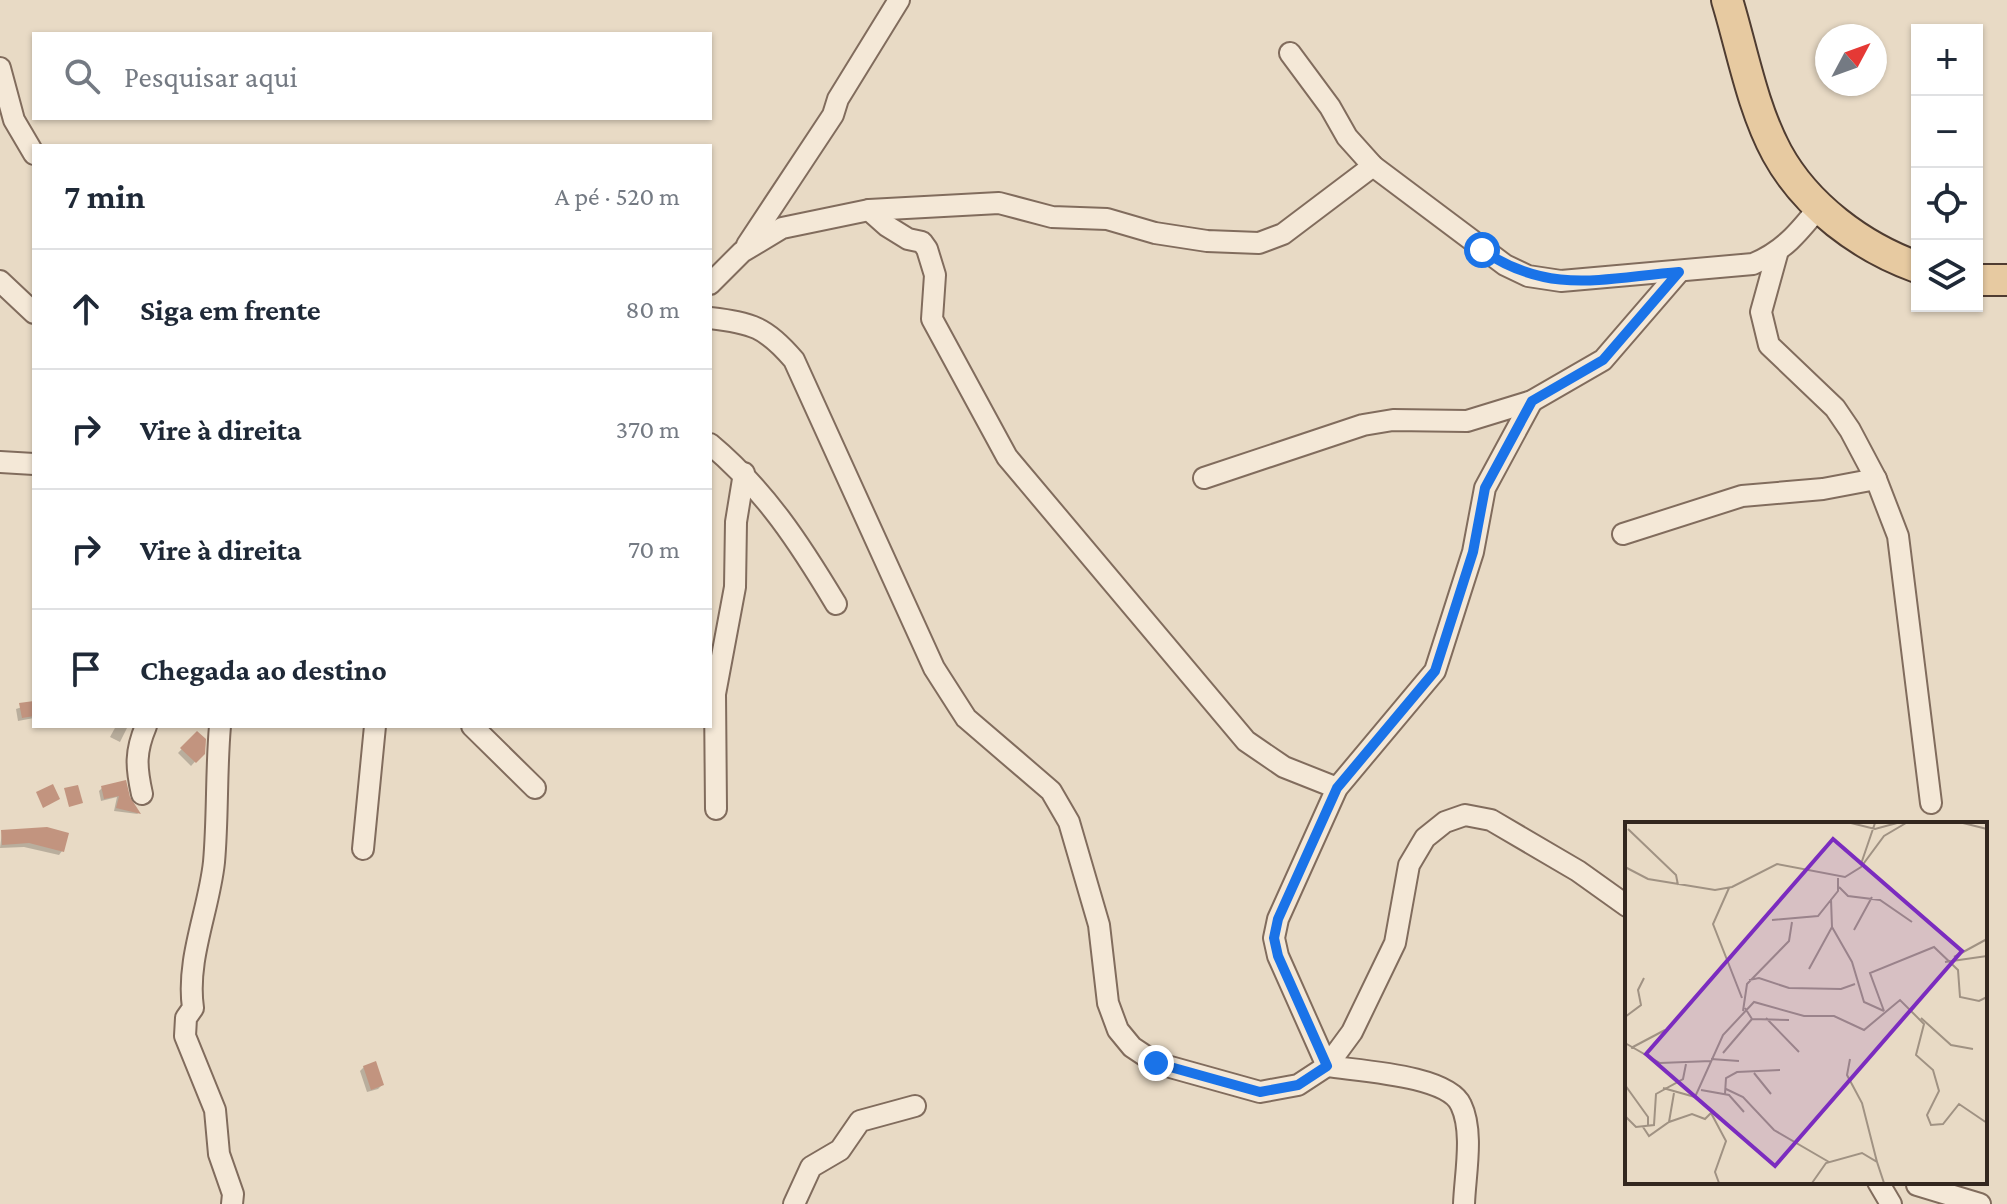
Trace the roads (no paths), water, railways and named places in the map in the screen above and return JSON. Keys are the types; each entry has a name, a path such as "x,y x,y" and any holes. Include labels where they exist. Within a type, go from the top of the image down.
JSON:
{"main road":[{"path":"1727,0 1776,152 1794,179 1858,239 1911,264"}],"street":[{"path":"712,282 742,252 833,115 838,99 899,0"},
{"path":"1290,53 1330,107 1347,137 1373,166 1482,250 1528,276 1561,281 1753,264 1777,254 1820,206"},
{"path":"0,68 14,120 32,151"},
{"path":"742,252 782,228 869,210 999,203 1052,217 1107,219 1181,237 1259,243 1283,234 1373,166"},
{"path":"869,210 887,226 908,239 922,242 927,249 935,275 932,319 1007,457 1246,741 1284,767 1337,788"},
{"path":"1777,254 1761,312 1769,345 1835,408 1876,479 1898,536 1931,803"},
{"path":"1204,478 1363,425 1393,420 1467,421 1532,401 1603,360 1679,272"},
{"path":"0,281 32,311"},
{"path":"712,318 746,322 772,335 794,360 934,668 966,718 1051,791 1069,822 1099,925 1108,1003 1118,1030 1132,1047 1156,1063 1260,1092 1298,1085 1327,1066 1352,1032 1395,943 1409,865 1425,838 1445,822 1465,815 1491,820 1578,871 1625,905"},
{"path":"1327,1066 1278,956 1274,938 1298,869 1337,788 1435,671 1473,552 1485,488 1532,401"},
{"path":"712,446 744,473 792,531 836,604"},
{"path":"0,462 32,464"},
{"path":"716,809 715,694 735,587 736,522 744,473"},
{"path":"1623,534 1742,496 1823,489 1876,479"},
{"path":"142,794 135,763 136,748 145,728"},
{"path":"220,728 214,863 194,963 190,991 193,1008 186,1018 185,1036 215,1110 219,1154 233,1194 232,1204"},
{"path":"363,849 375,728"},
{"path":"474,728 535,788"},
{"path":"1327,1066 1427,1082 1447,1090 1461,1102 1466,1121 1464,1204"},
{"path":"794,1204 811,1167 840,1150 860,1121 915,1106"},
{"path":"1879,1184 1891,1204"},
{"path":"1913,1184 1935,1204"},
{"path":"1913,1184 1980,1204"}]}
